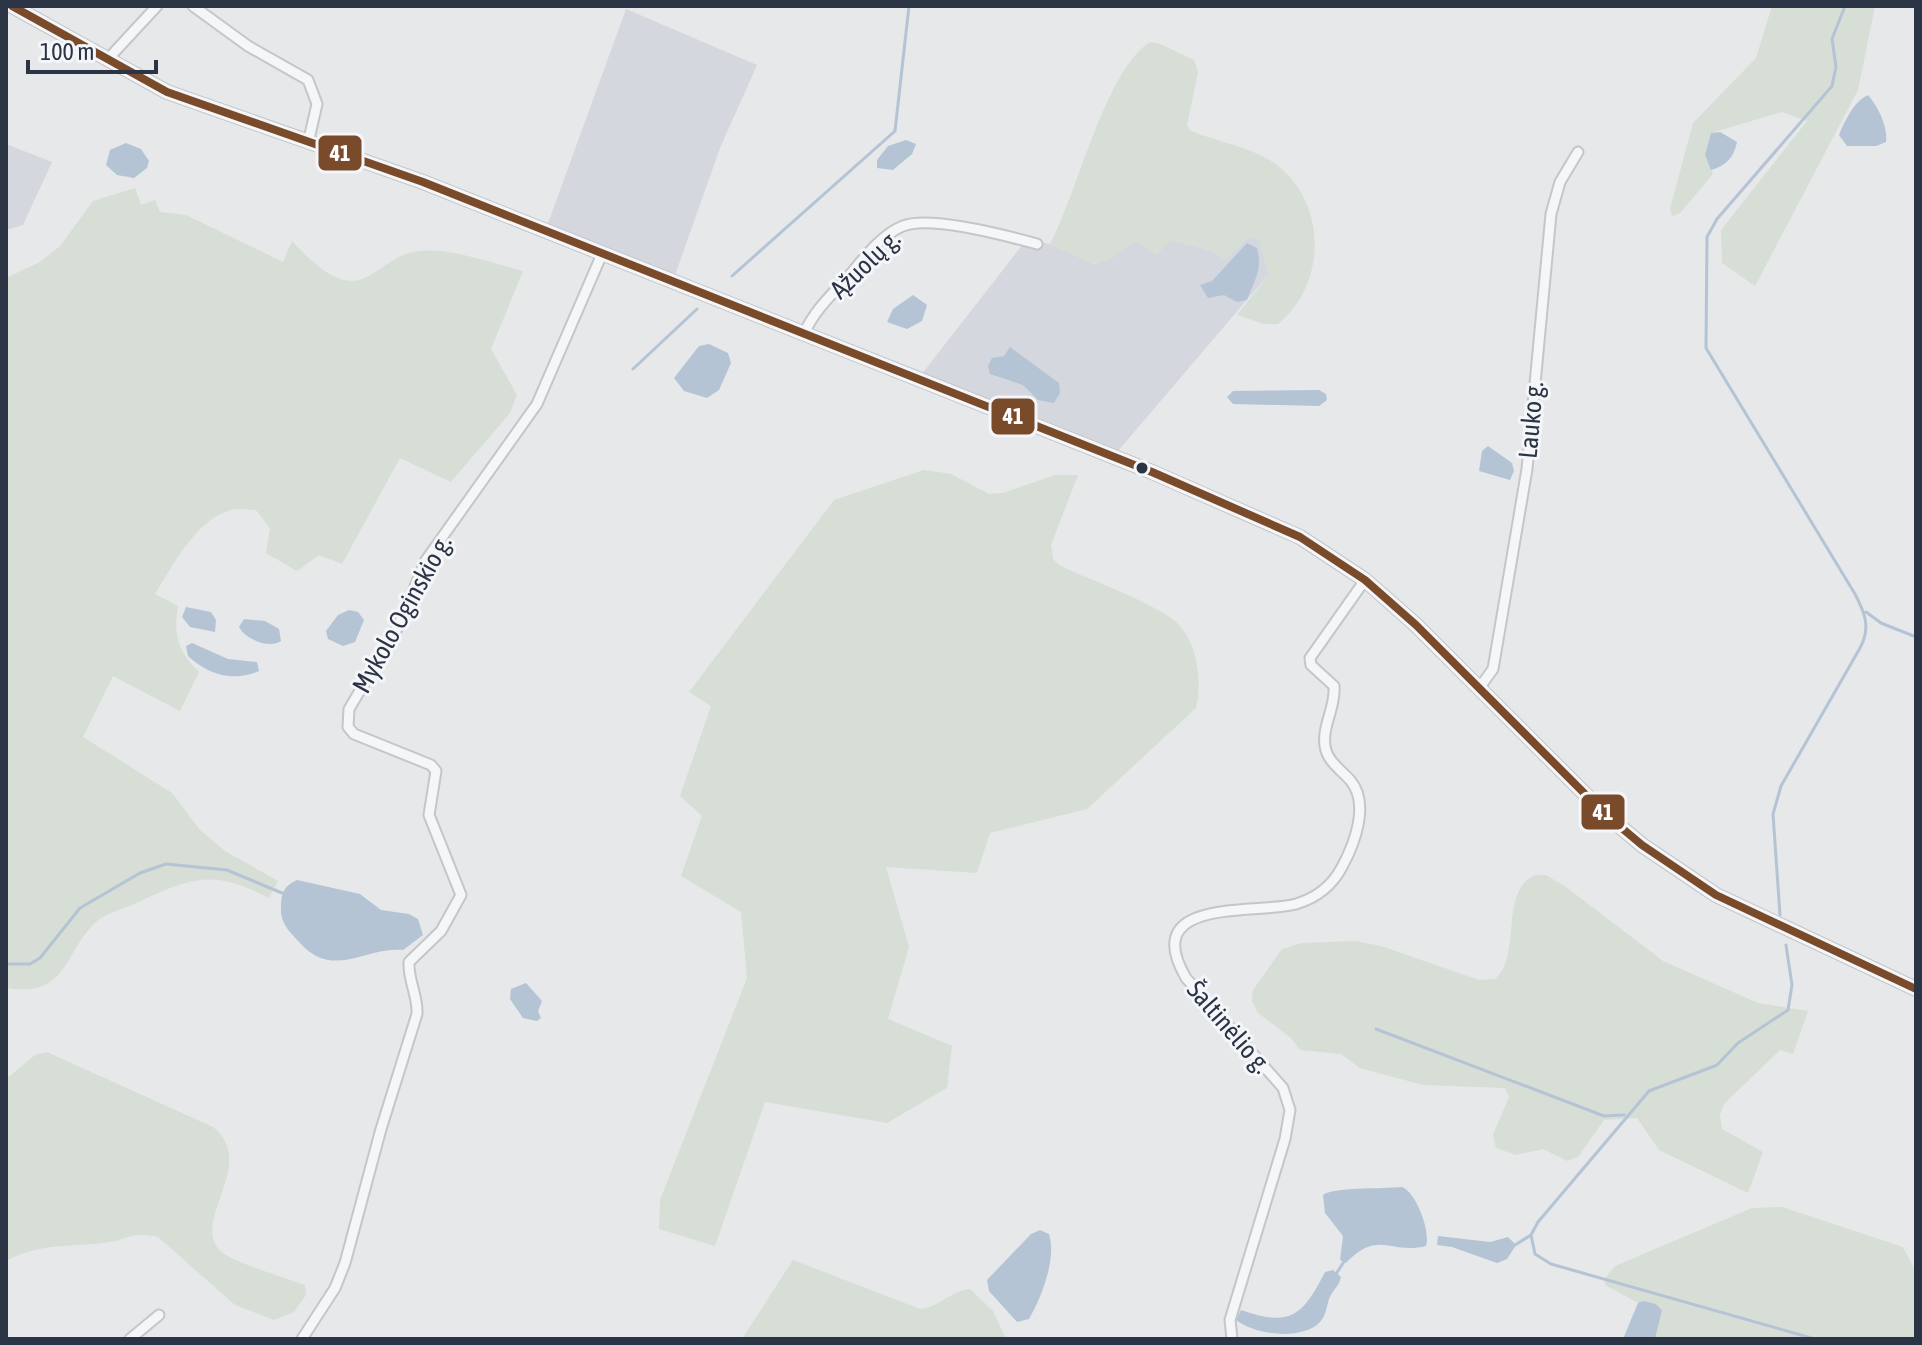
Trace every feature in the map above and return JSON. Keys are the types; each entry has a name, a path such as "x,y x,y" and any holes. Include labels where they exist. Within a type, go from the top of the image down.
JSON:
{"main road":[{"path":"12,6 167,92 309,139 804,334 1281,528 1318,548 1365,580 1480,687 1605,814 1675,869 1765,920 1916,989"}],"street":[{"path":"107,60 157,6"},
{"path":"193,6 248,46 308,80 317,104 309,139"},
{"name":"Lauko g.","path":"1480,687 1493,669 1521,509 1551,214 1560,182 1578,152"},
{"name":"Ąžuolų g.","path":"804,334 824,303 865,257 905,225 923,223 991,232 1037,244"},
{"name":"Mykolo Oginskio g.","path":"302,1339 335,1288 345,1263 381,1129 417,1014 418,997 408,975 409,962 441,931 461,895 429,815 436,771 431,765 354,734 348,727 349,709 398,627 426,560 537,404 602,254"},
{"name":"Šaltinėlio g.","path":"1232,1339 1230,1320 1285,1139 1290,1110 1283,1088 1186,978 1176,958 1176,944 1179,934 1197,916 1307,900 1322,892 1342,867 1357,828 1359,804 1354,784 1327,753 1325,733 1334,686 1311,665 1310,658 1365,580"},
{"path":"130,1339 159,1315"}],"shaded area":[{"path":"1772,6 1875,6 1858,90 1755,286 1722,263 1721,230 1807,121 1782,112 1711,133 1705,155 1713,174 1680,213 1672,216 1670,209 1693,123 1756,58"},
{"path":"626,9 757,65 720,148 674,278 547,226"},
{"path":"1150,42 1194,60 1198,72 1187,125 1191,131 1269,160 1294,183 1306,202 1313,223 1315,245 1312,267 1294,308 1278,324 1264,324 1237,315 1269,274 1259,240 1250,236 1225,259 1212,251 1172,240 1156,255 1134,241 1112,258 1094,264 1050,244 1119,78"},
{"path":"6,144 52,162 23,225 6,230"},
{"path":"135,188 141,205 155,200 160,212 186,215 283,262 292,241 324,271 344,280 365,278 397,258 420,251 459,254 523,271 491,349 517,395 510,413 451,482 400,458 342,564 319,555 297,571 266,553 270,528 256,510 231,510 218,515 196,533 155,594 178,606 176,626 179,642 186,657 199,672 180,711 113,676 83,737 172,793 200,830 225,851 278,881 269,898 216,880 172,887 97,921 54,979 27,989 6,988 6,278 40,262 60,246 93,201"},
{"path":"1250,236 1259,240 1269,274 1118,451 921,375 1027,239 1050,244 1094,264 1112,258 1134,240 1172,240 1212,251 1225,259"},
{"path":"924,470 951,474 989,494 1003,493 1055,475 1078,475 1051,545 1053,559 1059,565 1145,603 1180,626 1196,659 1199,685 1196,708 1087,809 990,833 977,873 886,867 909,947 888,1019 952,1046 947,1088 887,1123 765,1102 715,1246 659,1229 660,1200 747,978 741,912 681,876 702,816 680,796 711,706 689,692 834,500"},
{"path":"1535,875 1546,875 1566,887 1663,961 1758,1003 1808,1011 1793,1054 1780,1050 1724,1104 1720,1115 1722,1129 1763,1152 1748,1193 1659,1150 1637,1118 1604,1120 1578,1157 1567,1161 1543,1149 1516,1155 1496,1148 1493,1135 1509,1097 1505,1088 1423,1085 1360,1068 1341,1054 1300,1050 1291,1038 1258,1013 1252,1001 1253,990 1282,949 1302,943 1356,941 1381,946 1479,980 1495,979 1508,955 1517,895 1524,883"},
{"path":"47,1052 213,1127 225,1142 229,1159 212,1226 214,1241 230,1257 305,1285 306,1295 294,1312 274,1320 235,1305 158,1237 148,1235 111,1242 42,1248 6,1261 6,1079 35,1055"},
{"path":"1782,1207 1903,1247 1916,1272 1916,1339 1655,1339 1662,1310 1656,1304 1638,1303 1605,1285 1605,1278 1615,1266 1752,1208"},
{"path":"793,1260 920,1309 970,1289 993,1311 1006,1339 742,1339"}],"water":[{"path":"1868,95 1882,117 1886,142 1876,146 1847,146 1839,135 1854,107"},
{"path":"1720,132 1737,142 1728,160 1711,170 1705,155 1711,133"},
{"path":"906,140 916,144 912,154 893,170 877,168 877,160 888,146"},
{"path":"126,143 141,149 149,161 147,168 134,178 117,175 106,165 110,150"},
{"path":"1247,243 1257,248 1259,263 1247,300 1237,302 1224,295 1208,298 1200,285 1212,281"},
{"path":"913,295 927,305 922,321 907,329 887,322 893,309"},
{"path":"709,344 728,353 731,363 719,390 707,398 684,391 674,378 699,346"},
{"path":"1010,347 1059,383 1060,393 1054,403 1038,400 1023,385 990,374 988,366 992,358 1004,356"},
{"path":"1319,390 1326,394 1327,400 1319,406 1233,404 1227,397 1233,391"},
{"path":"1488,446 1512,463 1514,471 1510,480 1479,471 1482,451"},
{"path":"186,607 211,612 216,620 215,632 190,627 182,617"},
{"path":"349,610 358,612 364,620 355,642 343,646 328,639 326,631 338,615"},
{"path":"244,619 265,621 279,629 281,641 270,644 252,639 239,627"},
{"path":"192,643 228,659 257,662 259,671 240,676 213,672 188,656 186,646"},
{"path":"297,880 360,894 381,910 409,914 418,919 423,935 403,950 337,961 325,959 299,942 281,915 283,892"},
{"path":"526,983 542,1001 538,1011 541,1018 537,1021 523,1018 510,999 511,989"},
{"path":"1402,1187 1412,1196 1421,1213 1426,1246 1376,1245 1357,1253 1346,1263 1340,1260 1343,1236 1325,1213 1323,1195 1347,1189"},
{"path":"1040,1230 1049,1234 1051,1244 1046,1278 1029,1319 1017,1322 989,1291 987,1280 1031,1234"},
{"path":"1438,1236 1490,1242 1508,1237 1516,1245 1507,1259 1497,1263 1437,1245"},
{"path":"1333,1270 1341,1277 1340,1280 1330,1296 1323,1319 1312,1328 1278,1334 1255,1329 1236,1320 1241,1310 1272,1318 1293,1314 1309,1299 1325,1272"},
{"path":"1638,1303 1656,1304 1662,1310 1655,1339 1623,1339"}],"waterway":[{"path":"732,276 895,131 909,6"},
{"path":"1780,915 1773,814 1781,786 1860,648 1865,621 1855,594 1706,348 1707,237 1717,219 1832,86 1836,67 1832,39 1845,6"},
{"path":"633,369 697,309"},
{"path":"1866,612 1881,623 1916,637"},
{"path":"6,964 30,964 40,958 80,908 140,873 166,864 227,870 282,893"},
{"path":"1515,1245 1531,1235 1538,1222 1649,1091 1717,1065 1738,1043 1788,1010 1792,985 1786,945"},
{"path":"1376,1029 1604,1116 1624,1115"},
{"path":"1531,1235 1535,1254 1551,1264 1815,1339"},
{"path":"1336,1274 1345,1260"}],"transit line":[{"name":"41","path":"12,6 167,92 423,182 1152,472 1300,537 1365,580 1416,625 1605,814 1642,845 1716,895 1916,989"}]}
